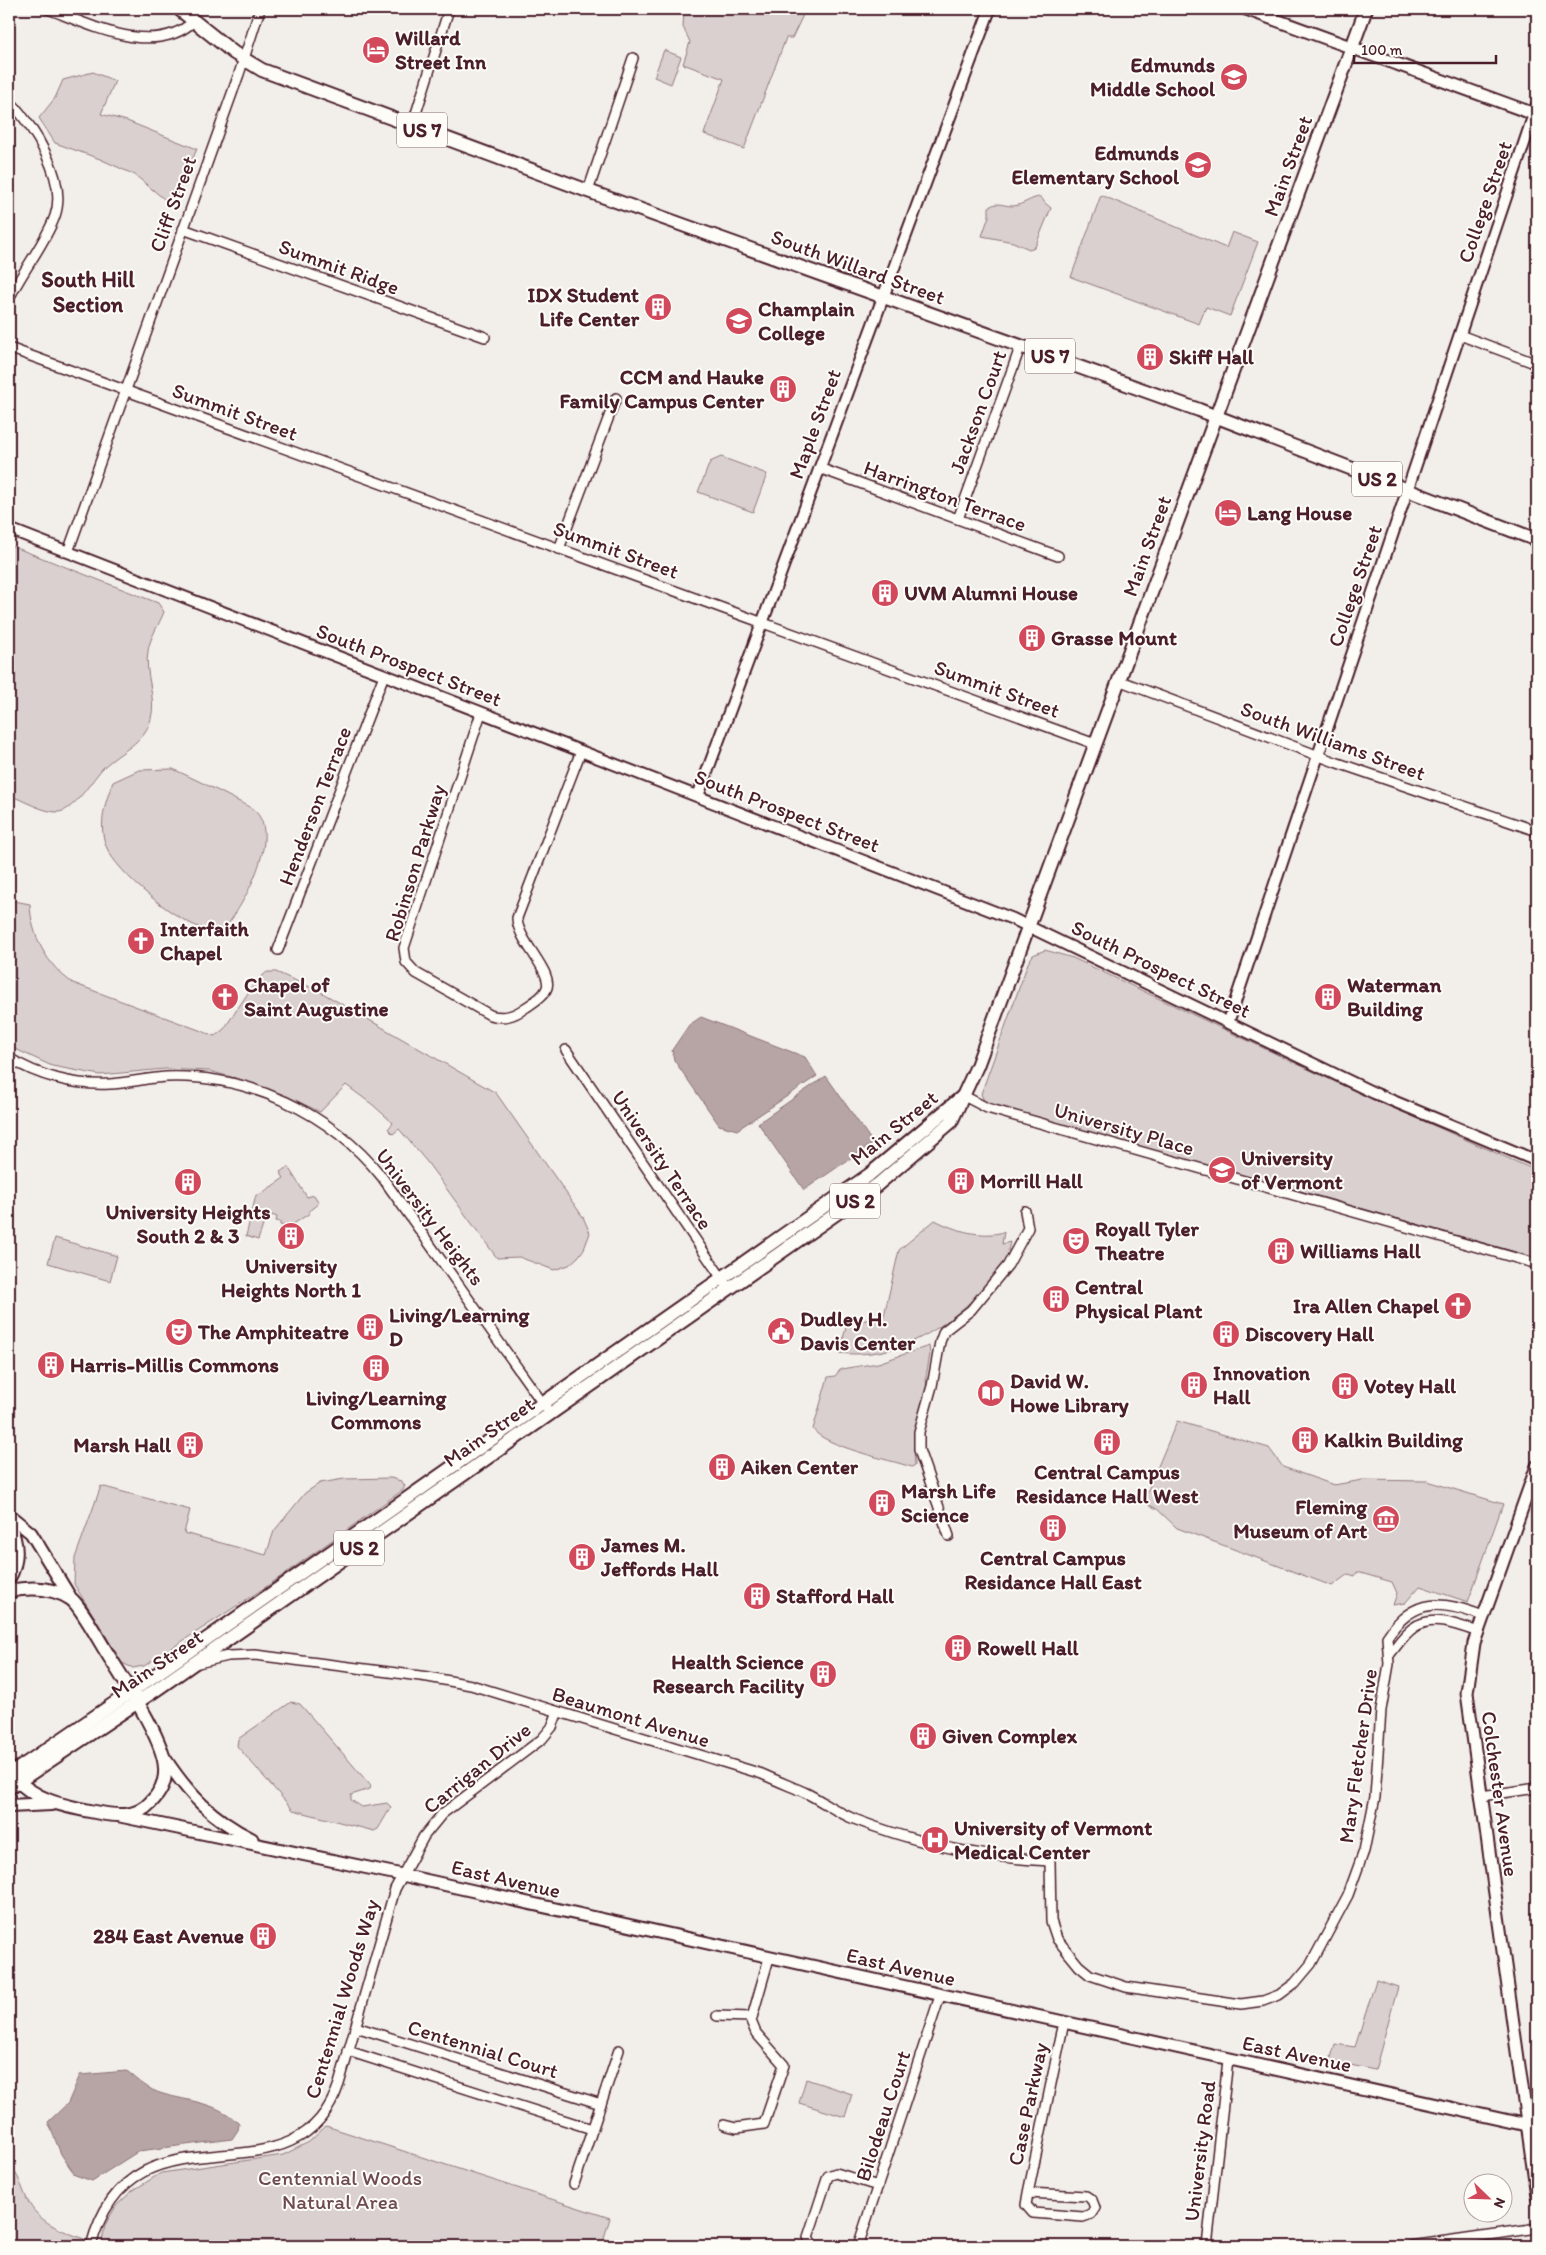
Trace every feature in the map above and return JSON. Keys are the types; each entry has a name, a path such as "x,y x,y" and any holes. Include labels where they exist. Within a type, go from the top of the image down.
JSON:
{"main road":[{"name":"South Willard Street","path":"179,9 244,60 262,70 588,191 1217,416 1537,540"},
{"path":"1246,9 1351,49 1536,111"},
{"name":"Main Street","path":"11,1777 134,1697 726,1284 869,1175 964,1096 977,1066 1366,9"},
{"name":"Main Street","path":"134,1697 190,1666 547,1409"},
{"name":"Colchester Avenue","path":"1537,1466 1478,1632 1471,1655 1467,1693 1537,2195"},
{"path":"9,1515 31,1533 72,1600"},
{"path":"9,1523 16,1542 17,1558 9,1579"},
{"path":"9,1591 40,1588 72,1600"},
{"name":"East Avenue","path":"72,1600 134,1697 164,1757 183,1786 206,1810 229,1828 267,1847"},
{"name":"East Avenue","path":"118,1816 137,1812 157,1796 163,1784 166,1770 164,1757"},
{"name":"East Avenue","path":"11,1777 38,1797 56,1804 402,1875 1527,2125"},
{"path":"9,1806 56,1804"}],"street":[{"path":"48,9 107,30 141,37 175,34 194,21"},
{"name":"Cliff Street","path":"68,552 244,60 260,9"},
{"path":"412,126 449,9"},
{"name":"Maple Street","path":"698,796 990,9"},
{"path":"588,191 633,58"},
{"path":"9,100 28,124 38,141 55,176 58,194 52,222 9,299"},
{"name":"College Street","path":"1228,1023 1536,111"},
{"name":"Summit Ridge","path":"182,229 484,337"},
{"path":"1460,335 1537,364"},
{"name":"Jackson Court","path":"958,519 1021,345"},
{"name":"Summit Street","path":"9,348 1095,744"},
{"path":"559,549 616,398"},
{"name":"Harrington Terrace","path":"819,468 1058,556"},
{"name":"South Prospect Street","path":"9,529 1028,926 1383,1097 1537,1161"},
{"name":"Henderson Terrace","path":"278,950 384,675"},
{"name":"South Williams Street","path":"1118,680 1318,755 1537,831"},
{"name":"Robinson Parkway","path":"481,713 404,948 406,962 416,973 490,1015 501,1018 516,1014 547,989 547,976 520,934 517,918 581,752"},
{"name":"University Terrace","path":"566,1050 726,1284"},
{"name":"University Heights","path":"9,1058 47,1076 82,1083 108,1084 180,1077 212,1080 281,1100 324,1122 363,1155 382,1177 547,1409"},
{"name":"University Place","path":"964,1096 979,1105 996,1111 1537,1264"},
{"path":"950,1536 919,1450 919,1432 932,1386 940,1342 944,1331 971,1310 1008,1265 1028,1228 1025,1211"},
{"name":"Mary Fletcher Drive","path":"1050,1861 1051,1921 1057,1938 1079,1966 1090,1975 1126,1987 1241,2004 1263,2001 1279,1995 1295,1983 1310,1964 1348,1895 1364,1852 1374,1797 1379,1728 1389,1655 1387,1637 1402,1618 1417,1608 1436,1604 1451,1605 1483,1616"},
{"path":"1389,1655 1412,1628 1429,1622 1451,1623 1478,1632"},
{"name":"Beaumont Avenue","path":"190,1666 228,1656 255,1656 428,1677 471,1686 557,1714 762,1774 804,1792 852,1818 942,1848 1015,1859 1050,1861"},
{"name":"Carrigan Drive","path":"402,1875 434,1821 542,1739 552,1727 557,1714"},
{"path":"1481,1796 1537,1788"},
{"name":"Centennial Woods Way","path":"91,2246 101,2218 115,2195 135,2176 150,2168 176,2160 276,2148 304,2135 318,2122 337,2090 389,1908 402,1875"},
{"path":"724,2125 736,2128 764,2124 784,2065 756,2033 751,2021 769,1958"},
{"name":"Bilodeau Court","path":"858,2246 940,1996"},
{"path":"717,2016 752,2017"},
{"name":"Case Parkway","path":"1028,2193 1088,2197 1092,2200 1095,2208 1092,2213 1086,2216 1033,2213 1026,2205 1028,2193 1064,2023"},
{"name":"Centennial Court","path":"356,2027 601,2104"},
{"path":"574,2184 619,2050"},
{"name":"Centennial Court","path":"348,2052 592,2129"},
{"name":"University Road","path":"1207,2246 1228,2060"},
{"path":"813,2246 808,2237 828,2176 836,2173 878,2186"},
{"path":"1411,2246 1537,2228"}],"green space":[{"path":"684,9 749,9 767,16 776,9 804,9 805,11 792,38 786,38 744,149 704,134 724,79 683,64 690,42 683,27"},
{"path":"664,50 681,57 671,84 654,77"},
{"path":"93,72 115,81 101,114 127,121 197,149 175,198 164,199 135,175 100,159 55,143 39,118 55,98 63,80"},
{"path":"1101,195 1226,248 1232,232 1258,242 1230,316 1206,307 1199,324 1071,277"},
{"path":"1041,197 1051,208 1035,247 1029,249 1013,242 982,236 989,216 989,207 992,205 1013,206"},
{"path":"721,457 767,474 753,512 698,492 710,462"},
{"path":"9,545 158,603 164,612 148,651 147,659 152,711 148,727 138,741 104,767 71,806 59,812 40,808 9,795"},
{"path":"173,769 249,807 255,811 262,822 264,837 257,871 241,905 224,929 208,930 196,926 166,908 122,870 106,846 103,822 107,797 113,782 139,770"},
{"path":"9,900 30,904 33,927 42,949 55,968 73,983 215,1036 224,1029 256,981 267,972 276,972 319,991 496,1093 583,1217 590,1233 584,1249 569,1265 554,1270 519,1257 497,1258 427,1162 399,1129 393,1134 388,1129 393,1123 346,1085 320,1112 287,1096 242,1080 209,1071 165,1069 100,1075 52,1066 13,1048 9,1044"},
{"path":"1045,950 1073,958 1346,1087 1537,1171 1537,1258 985,1103 981,1094 1028,963 1033,955"},
{"path":"288,1167 307,1197 314,1195 319,1203 309,1211 310,1213 289,1227 280,1225 280,1222 276,1221 277,1217 272,1215 270,1218 266,1217 258,1240 246,1236 256,1195 259,1195 284,1178 280,1172"},
{"path":"935,1220 951,1227 978,1234 1004,1232 1002,1244 1010,1242 1008,1251 1012,1251 979,1293 939,1327 916,1340 891,1349 866,1354 839,1353 847,1324 884,1316 899,1250"},
{"path":"55,1238 117,1256 110,1281 48,1263"},
{"path":"929,1346 930,1354 926,1377 927,1392 914,1439 915,1465 912,1467 843,1447 819,1435 813,1429 828,1377 835,1376 841,1369 878,1363"},
{"path":"1177,1421 1269,1448 1283,1467 1334,1485 1362,1480 1427,1481 1503,1504 1468,1602 1420,1586 1405,1603 1393,1605 1397,1593 1392,1582 1357,1572 1355,1576 1348,1574 1332,1586 1177,1528 1157,1509 1143,1502"},
{"path":"391,1478 401,1481 405,1486 403,1490 269,1585 144,1666 133,1668 122,1663 74,1584 75,1558 101,1486 190,1510 184,1533 266,1555 274,1531 305,1493 320,1483 344,1479"},
{"path":"291,1702 300,1704 371,1786 370,1789 351,1795 351,1800 362,1807 387,1803 391,1807 378,1829 374,1831 293,1810 237,1746 238,1739"},
{"path":"1376,1980 1398,1987 1375,2070 1330,2061 1335,2044 1355,2047"},
{"path":"806,2079 852,2094 845,2117 799,2103"},
{"name":"Centennial Woods Natural Area","path":"326,2126 610,2218 604,2238 617,2246 101,2246 105,2225 116,2206 132,2191 161,2173 283,2155 309,2142"},
{"path":"9,2165 15,2172 27,2199 37,2214 51,2225 84,2239 82,2246 9,2246"}],"shaded area":[{"path":"701,1017 805,1057 817,1076 737,1130 719,1125 674,1060 672,1050 689,1025"},
{"path":"826,1076 873,1143 804,1190 758,1123"},
{"path":"127,2071 153,2090 223,2111 239,2124 238,2130 232,2139 139,2151 92,2181 75,2175 61,2154 48,2122 68,2103 80,2075"}],"place":[{"name":"Willard Street Inn","path":"376,50"},
{"name":"Edmunds Middle School","path":"1234,77"},
{"name":"Edmunds Elementary School","path":"1198,165"},
{"name":"IDX Student Life Center","path":"658,307"},
{"name":"Champlain College","path":"739,321"},
{"name":"Skiff Hall","path":"1150,357"},
{"name":"CCM and Hauke Family Campus Center","path":"783,389"},
{"name":"Lang House","path":"1228,513"},
{"name":"UVM Alumni House","path":"885,593"},
{"name":"Grasse Mount","path":"1032,638"},
{"name":"Interfaith Chapel","path":"141,941"},
{"name":"Chapel of Saint Augustine","path":"225,997"},
{"name":"Waterman Building","path":"1328,997"},
{"name":"University of Vermont","path":"1222,1170"},
{"name":"Morrill Hall","path":"961,1181"},
{"name":"University Heights South 2 & 3","path":"188,1182"},
{"name":"University Heights North 1","path":"291,1236"},
{"name":"Royall Tyler Theatre","path":"1076,1241"},
{"name":"Williams Hall","path":"1281,1251"},
{"name":"Central Physical Plant","path":"1056,1299"},
{"name":"Ira Allen Chapel","path":"1458,1306"},
{"name":"Living/Learning D","path":"370,1327"},
{"name":"Dudley H. Davis Center","path":"781,1331"},
{"name":"The Amphiteatre","path":"179,1332"},
{"name":"Discovery Hall","path":"1226,1334"},
{"name":"Harris-Millis Commons","path":"51,1365"},
{"name":"Living/Learning Commons","path":"376,1368"},
{"name":"Innovation Hall","path":"1194,1385"},
{"name":"Votey Hall","path":"1345,1386"},
{"name":"David W. Howe Library","path":"991,1393"},
{"name":"Kalkin Building","path":"1305,1440"},
{"name":"Central Campus Residance Hall West","path":"1107,1442"},
{"name":"Marsh Hall","path":"190,1445"},
{"name":"Aiken Center","path":"722,1467"},
{"name":"Marsh Life Science","path":"882,1503"},
{"name":"Fleming Museum of Art","path":"1386,1519"},
{"name":"Central Campus Residance Hall East","path":"1053,1528"},
{"name":"James M. Jeffords Hall","path":"582,1557"},
{"name":"Stafford Hall","path":"757,1596"},
{"name":"Rowell Hall","path":"958,1648"},
{"name":"Health Science Research Facility","path":"823,1674"},
{"name":"Given Complex","path":"923,1736"},
{"name":"University of Vermont Medical Center","path":"935,1840"},
{"name":"284 East Avenue","path":"263,1936"}],"district":[{"name":"South Hill Section","path":"88,292"}]}
